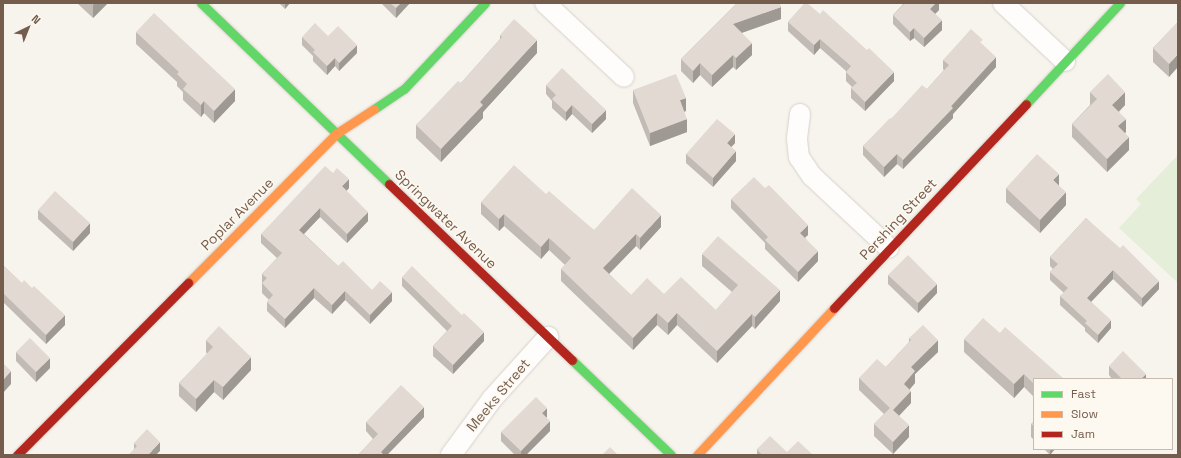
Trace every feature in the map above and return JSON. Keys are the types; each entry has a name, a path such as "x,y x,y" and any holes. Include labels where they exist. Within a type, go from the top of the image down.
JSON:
{"street":[{"name":"Springwater Avenue","path":"201,3 672,455"},
{"name":"Poplar Avenue","path":"17,455 337,134 404,89 485,3"},
{"path":"545,3 624,78"},
{"path":"1003,3 1064,61"},
{"name":"Pershing Street","path":"697,455 1064,61 1120,3"},
{"path":"800,114 798,138 799,157 803,163 812,176 890,248"},
{"name":"Meeks Street","path":"451,455 492,399 548,337"}],"green space":[{"path":"1178,155 1178,283 1119,228 1141,204 1136,199"}],"building":[{"path":"390,3 401,3 396,8"},
{"path":"737,3 780,3 781,7 733,24 752,43 736,58 733,55 712,75 700,63 693,71 681,59"},
{"path":"805,3 820,14 823,10 867,50 869,48 894,72 865,102 851,88 857,83 846,72 851,66 820,39 814,45 788,22"},
{"path":"905,3 936,3 930,9 942,20 924,38 914,28 910,32 893,15"},
{"path":"154,13 235,89 214,111 204,101 201,105 183,89 187,84 177,74 179,72 136,32"},
{"path":"514,19 537,40 480,102 483,105 441,149 416,125 458,81 461,83 502,37 500,35"},
{"path":"1178,22 1178,54 1169,64 1153,48"},
{"path":"315,23 328,36 338,26 357,45 339,63 335,58 327,66 313,52 315,50 302,37"},
{"path":"971,29 983,40 980,42 996,57 951,106 953,108 903,160 897,154 884,167 863,146 890,118 891,119 922,85 927,89 949,65 943,60"},
{"path":"562,68 606,110 592,124 572,105 566,112 552,99 556,95 546,85"},
{"path":"676,74 686,98 680,100 687,119 650,133 633,90"},
{"path":"1108,74 1125,92 1112,105 1126,119 1118,126 1129,137 1107,159 1072,124 1097,99 1090,92"},
{"path":"717,119 735,134 727,143 736,151 713,178 686,154"},
{"path":"1037,154 1059,174 1053,180 1066,192 1040,220 1006,188"},
{"path":"514,165 546,194 549,191 594,230 632,188 661,215 640,238 636,234 603,268 631,295 647,278 664,294 681,277 716,310 738,285 702,254 718,236 780,290 755,317 752,314 717,351 677,313 668,323 657,313 633,338 561,269 571,258 549,238 541,247 504,214 499,219 481,202"},
{"path":"325,166 333,173 337,168 349,179 342,186 368,212 347,234 320,208 299,230 338,266 343,261 372,290 380,281 392,292 370,315 345,291 332,305 314,288 285,319 267,302 273,295 262,283 267,278 262,274 282,253 261,234"},
{"path":"754,177 765,188 769,185 808,225 800,233 818,251 798,272 765,240 768,237 731,199"},
{"path":"55,191 90,223 73,242 38,210"},
{"path":"1086,218 1120,248 1123,245 1159,281 1142,298 1113,270 1087,298 1111,320 1098,335 1085,323 1087,321 1060,296 1068,288 1050,272 1058,264 1050,257"},
{"path":"908,255 937,284 918,303 888,275"},
{"path":"3,265 22,283 24,280 32,288 34,286 65,315 46,335 4,294 3,295"},
{"path":"412,266 462,315 464,313 484,332 453,365 433,346 452,326 402,277"},
{"path":"983,318 1000,333 1005,327 1063,378 1033,378 1033,383 1024,374 1014,384 964,339"},
{"path":"923,325 938,340 911,367 915,371 904,384 911,391 893,410 909,425 893,442 874,424 890,408 859,378 877,359 886,367 911,340 909,338"},
{"path":"219,326 251,357 223,387 214,380 196,399 179,383 213,347 206,340"},
{"path":"30,338 50,358 36,372 16,352"},
{"path":"1123,351 1146,374 1142,378 1121,378 1109,366"},
{"path":"3,363 11,371 3,380"},
{"path":"401,385 424,407 381,452 384,455 358,455 378,434 366,422"},
{"path":"536,397 547,408 542,413 550,421 521,451 501,432"},
{"path":"147,429 160,442 149,454 150,455 128,455 137,446 134,443"},
{"path":"770,436 787,452 798,441 813,455 762,455 757,449"},
{"path":"610,447 618,455 602,455"}],"traffic: fast":[{"path":"201,3 389,184"},
{"path":"374,109 404,89 485,3"},
{"path":"1026,104 1120,3"},
{"path":"572,360 671,455"}],"traffic: slow":[{"path":"188,283 337,133 374,109"},
{"path":"697,455 834,308"}],"traffic: jam":[{"path":"834,308 1026,104"},
{"path":"389,184 572,360"},
{"path":"17,455 188,283"}]}
